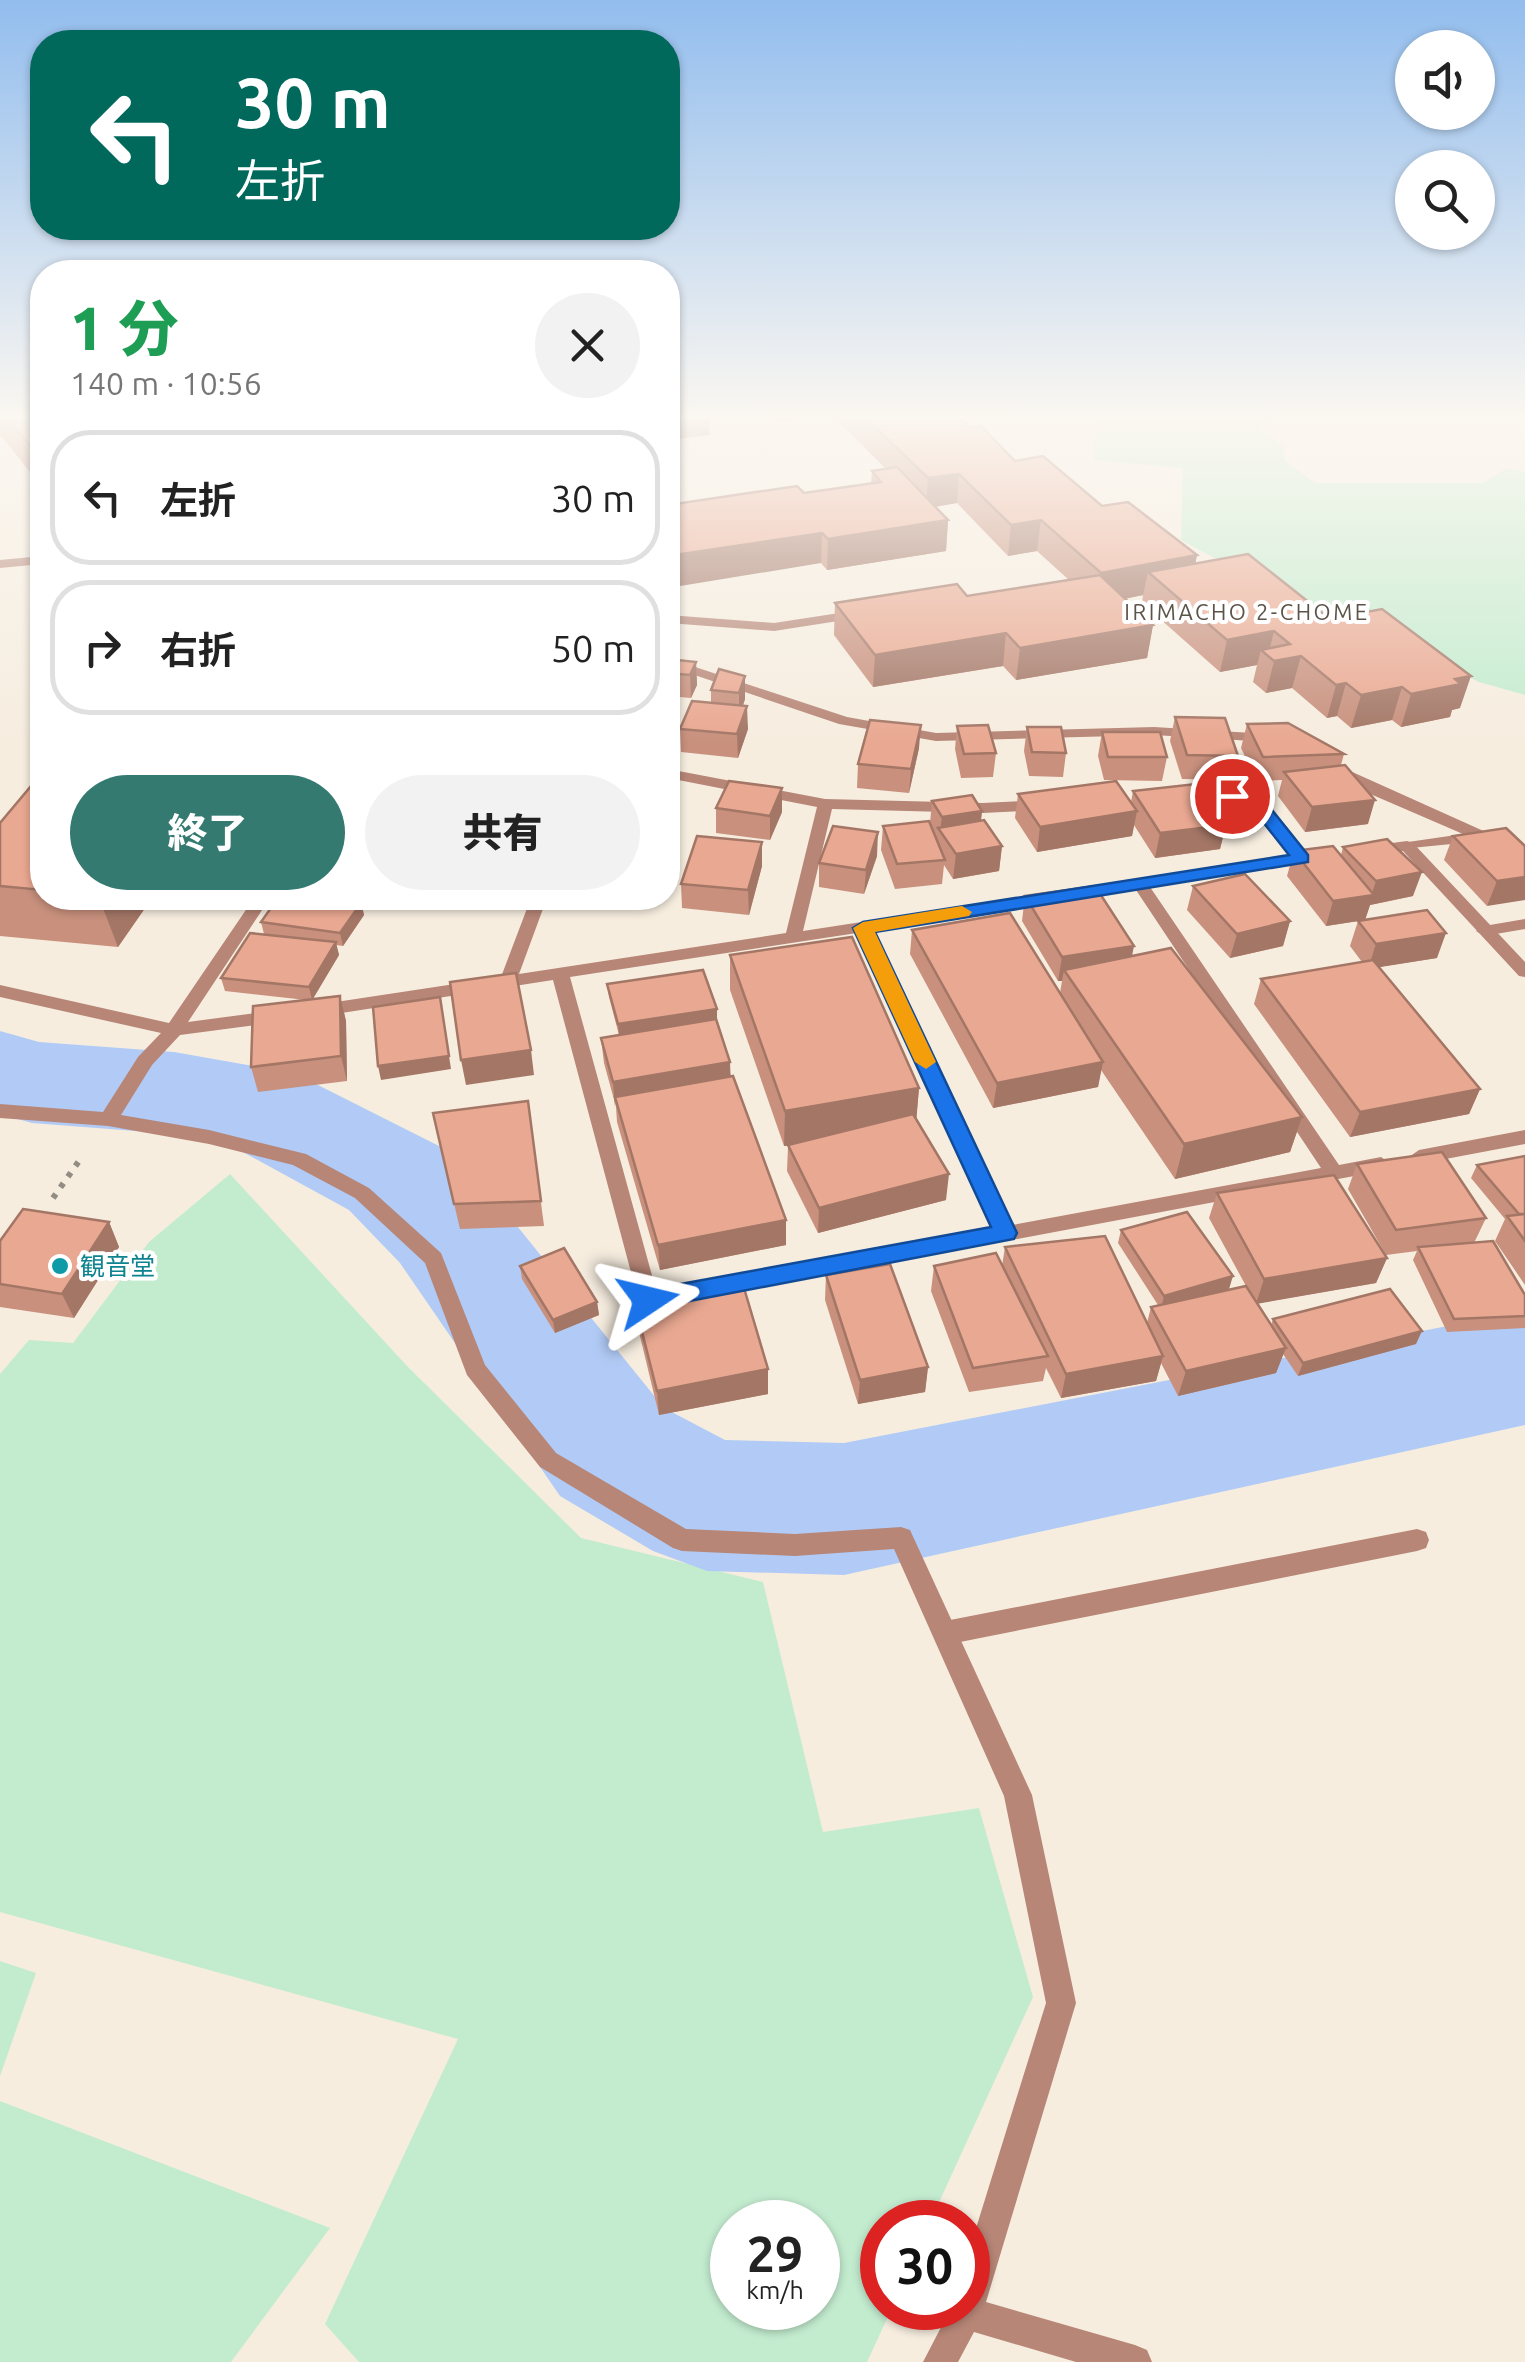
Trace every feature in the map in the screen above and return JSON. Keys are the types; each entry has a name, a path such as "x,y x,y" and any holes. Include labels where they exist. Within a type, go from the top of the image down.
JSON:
{"street":[{"path":"0,564 30,561"},
{"path":"680,620 774,627 866,613"},
{"path":"680,666 844,720 936,738 1154,732 1285,739"},
{"path":"0,991 174,1030 506,984 1302,858 1482,836 1372,790 1329,764"},
{"path":"680,776 825,804 983,808 1060,804"},
{"path":"1156,799 1232,796 1262,809 1302,858"},
{"path":"793,938 825,804"},
{"path":"1406,846 1525,972"},
{"path":"1140,884 1334,1172"},
{"path":"112,1111 146,1061 174,1030 254,910"},
{"path":"506,984 534,910"},
{"path":"1484,931 1525,924"},
{"path":"863,928 1006,1233"},
{"path":"560,974 648,1300 1525,1137"},
{"path":"0,1110 112,1111 299,1159 362,1193 434,1260 475,1368 548,1460 682,1540 795,1545 901,1538 1018,1795 1061,2003 990,2234"},
{"path":"944,1632 1417,1540"},
{"path":"990,2319 1135,2362"},
{"path":"940,2362 957,2330"}],"green space":[{"path":"1181,523 1525,523 1525,695 1479,682 1376,631 1315,612 1181,540"},
{"path":"230,1174 408,1367 581,1538 763,1582 823,1832 979,1808 1033,1997 940,2200 860,2200 860,2330 882,2330 867,2362 359,2362 325,2324 458,2039 0,1912 0,1374 29,1340 73,1343 149,1242"},
{"path":"0,1961 36,1973 0,2076"},
{"path":"0,2101 330,2228 231,2362 0,2362"}],"building":[{"path":"680,523 928,523 828,539 822,533 680,554"},
{"path":"1045,523 1156,523 1197,555 1101,573"},
{"path":"1248,554 1330,619 1382,609 1471,676 1455,679 1461,684 1411,694 1402,687 1361,695 1346,683 1336,685 1301,656 1274,661 1261,650 1290,644 1274,631 1227,640 1148,572"},
{"path":"1100,575 1153,625 1020,648 1006,633 875,655 835,603 957,584 967,596"},
{"path":"680,660 696,662 690,675 680,674"},
{"path":"719,669 745,676 739,693 711,690"},
{"path":"692,701 747,706 737,734 680,729"},
{"path":"1175,717 1225,718 1238,756 1187,755"},
{"path":"870,720 921,725 911,769 858,764"},
{"path":"1288,723 1344,754 1263,757 1247,724"},
{"path":"988,725 996,753 964,754 957,726"},
{"path":"1027,727 1061,727 1066,753 1032,752"},
{"path":"1102,732 1160,732 1167,757 1108,757"},
{"path":"1345,765 1375,800 1312,807 1284,772"},
{"path":"729,781 782,788 770,816 716,808"},
{"path":"1116,781 1137,811 1040,827 1018,794"},
{"path":"1196,784 1226,825 1160,833 1133,791"},
{"path":"30,787 30,889 0,886 0,823"},
{"path":"972,795 982,811 942,817 932,801"},
{"path":"984,820 1002,846 956,854 938,828"},
{"path":"929,821 945,860 897,864 883,826"},
{"path":"833,826 878,832 866,870 819,863"},
{"path":"1506,828 1525,846 1525,877 1497,881 1453,836"},
{"path":"697,836 762,842 748,890 681,884"},
{"path":"1387,839 1422,872 1376,881 1343,847"},
{"path":"1333,846 1374,895 1333,901 1294,851"},
{"path":"1245,874 1290,921 1237,934 1193,886"},
{"path":"1095,886 1134,946 1062,957 1025,896"},
{"path":"270,910 356,910 340,933 261,922"},
{"path":"1427,910 1446,933 1376,944 1358,921"},
{"path":"1010,913 1103,1062 997,1083 912,930"},
{"path":"250,933 336,942 309,987 221,978"},
{"path":"852,937 919,1088 785,1111 730,955"},
{"path":"1171,948 1302,1117 1184,1144 1064,970"},
{"path":"1373,960 1480,1089 1360,1112 1261,979"},
{"path":"703,970 717,1009 618,1024 607,984"},
{"path":"516,973 531,1050 461,1060 450,982"},
{"path":"340,996 341,1056 251,1067 253,1006"},
{"path":"440,997 449,1056 378,1066 373,1007"},
{"path":"716,1019 730,1062 613,1082 601,1038"},
{"path":"733,1076 786,1220 658,1245 615,1097"},
{"path":"528,1101 541,1201 454,1204 433,1113"},
{"path":"913,1114 949,1174 819,1208 788,1145"},
{"path":"1442,1152 1486,1218 1396,1230 1357,1164"},
{"path":"1525,1156 1525,1214 1519,1214 1477,1165"},
{"path":"1334,1175 1387,1258 1264,1279 1217,1193"},
{"path":"23,1209 109,1222 62,1294 0,1284 0,1241"},
{"path":"1187,1212 1233,1276 1164,1296 1121,1230"},
{"path":"1525,1214 1525,1241 1507,1216"},
{"path":"1105,1236 1163,1356 1066,1374 1005,1247"},
{"path":"1493,1241 1525,1295 1525,1316 1454,1319 1418,1247"},
{"path":"564,1248 597,1302 553,1320 520,1266"},
{"path":"996,1253 1048,1356 973,1368 934,1266"},
{"path":"890,1264 928,1367 860,1380 826,1275"},
{"path":"1246,1286 1286,1348 1186,1371 1151,1307"},
{"path":"744,1288 768,1369 657,1391 636,1308"},
{"path":"1390,1289 1422,1331 1303,1363 1273,1319"}],"waterway":[{"path":"0,1071 32,1082 174,1093 265,1110 394,1178 446,1229 612,1452 707,1505 844,1509 1525,1368"}],"slow traffic":[{"path":"926,1062 863,928 962,912"}],"place":[{"name":"観音堂","path":"60,1266"}],"district":[{"name":"IRIMACHO 2-CHOME","path":"1247,612"}],"route":[{"path":"648,1300 1006,1233 863,928 1302,858 1262,809 1232,796"}]}
